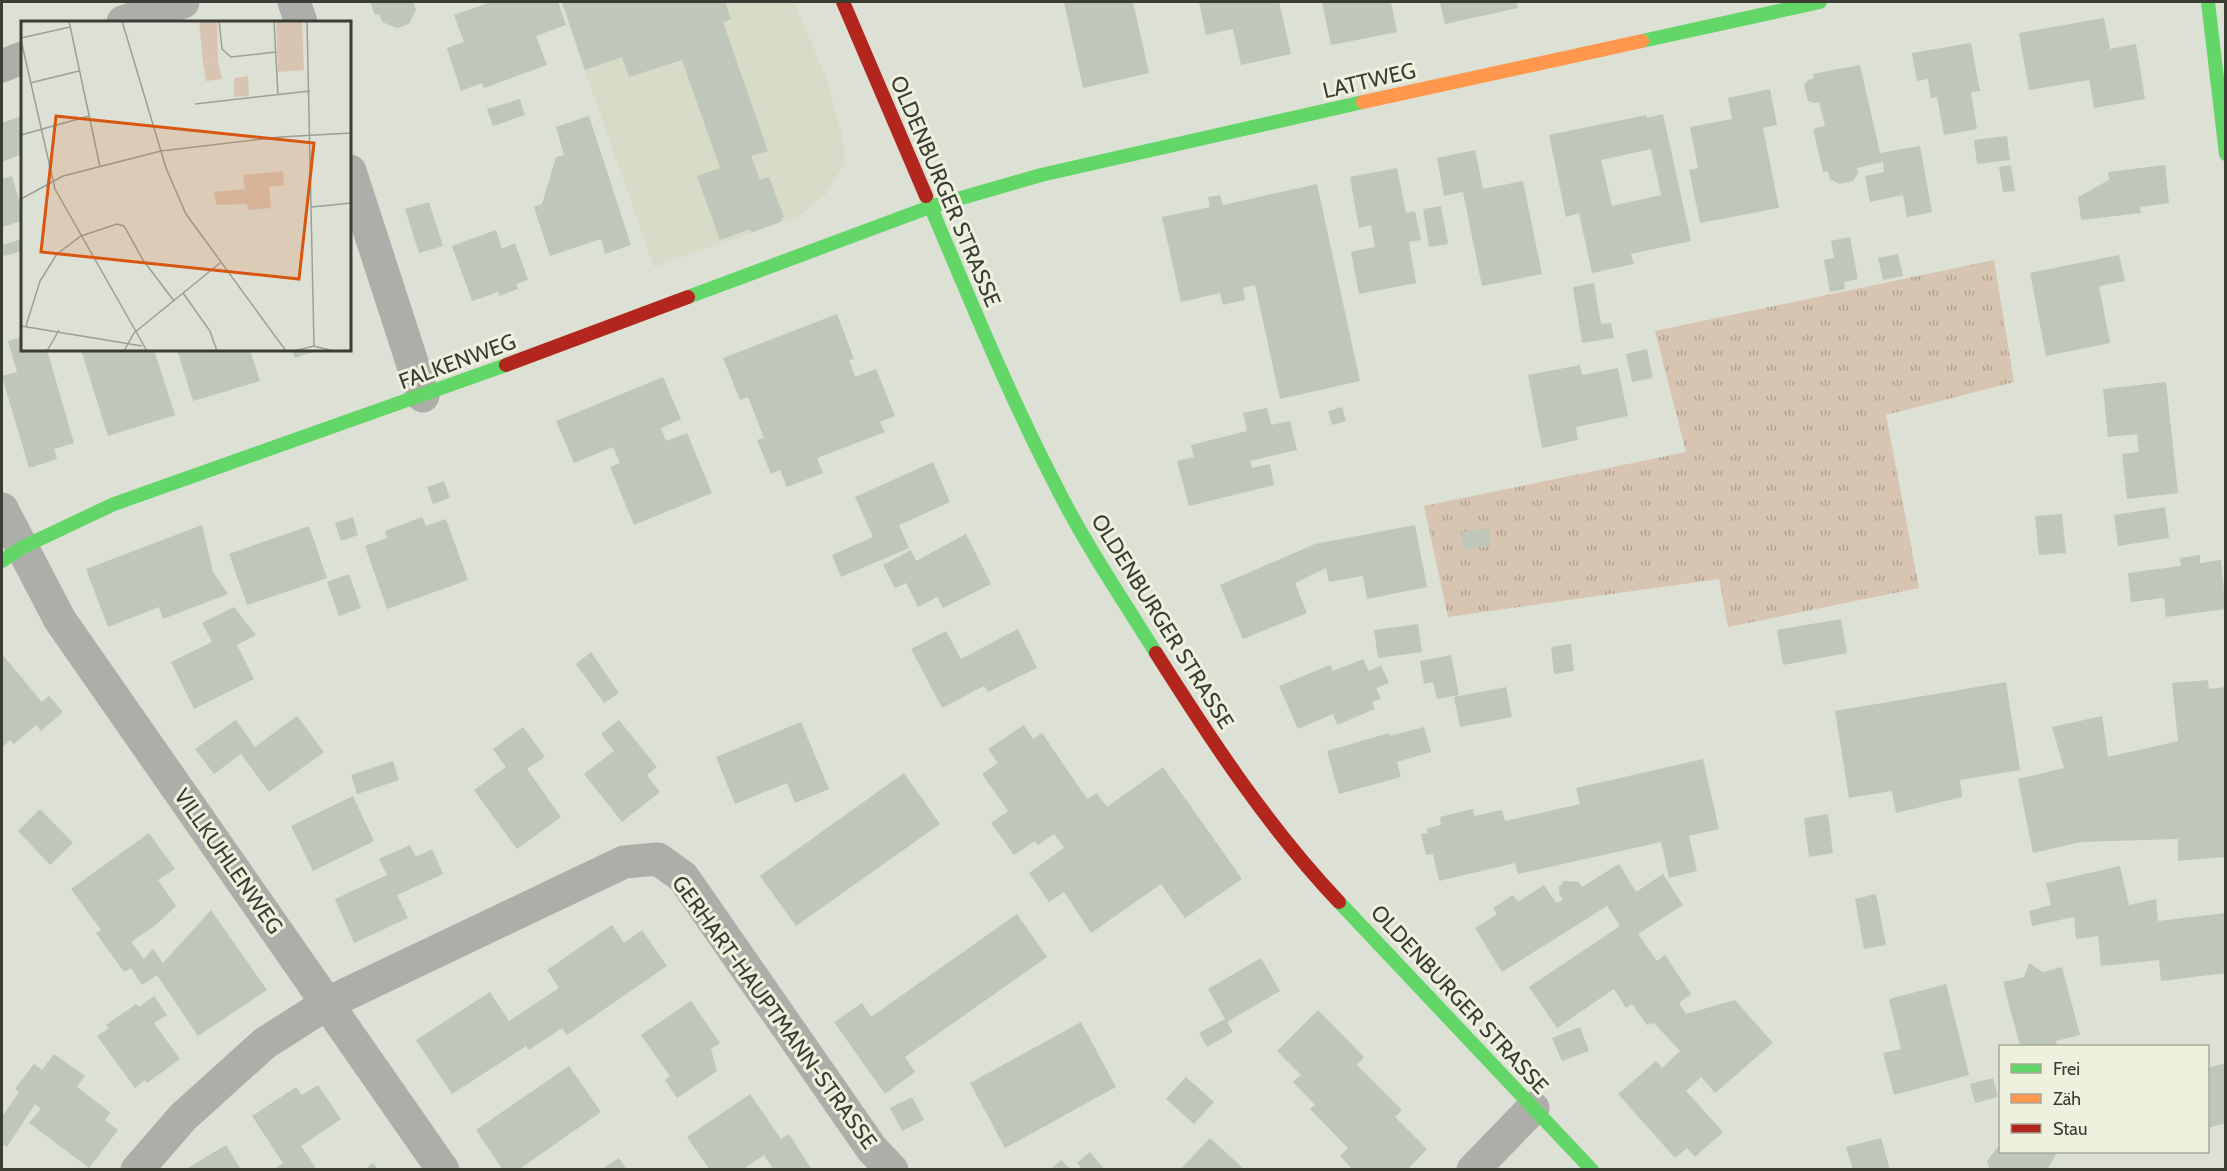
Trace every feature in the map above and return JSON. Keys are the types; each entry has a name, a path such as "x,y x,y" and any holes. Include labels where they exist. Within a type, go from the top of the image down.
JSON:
{"main road":[{"name":"OLDENBURGER STRASSE","path":"843,2 989,344 1054,483 1100,564 1198,718 1258,806 1327,889 1592,1170"},
{"name":"LATTWEG","path":"930,207 1041,175 1154,148 1820,2"},
{"path":"2208,2 2226,154"},
{"name":"FALKENWEG","path":"12,554 114,504 423,396 930,207"}],"street":[{"path":"126,21 183,2"},
{"path":"294,2 301,21"},
{"path":"2,66 21,58"},
{"path":"351,174 423,396"},
{"name":"VILLKUHLENWEG","path":"2,509 12,554 443,1170"},
{"name":"GERHART-HAUPTMANN-STRASSE","path":"137,1170 183,1117 265,1043 328,1003 624,862 658,859 683,877 872,1149 892,1170"},
{"path":"1473,1170 1533,1108"}],"shaded area":[{"path":"561,2 794,2 828,82 843,140 845,162 826,194 799,216 654,267"}],"green space":[{"path":"1994,260 2014,382 1886,415 1919,588 1728,627 1719,579 1448,617 1424,506 1686,452 1655,331"}],"building":[{"path":"370,2 413,2 416,10 409,24 397,28 382,22 379,14 375,15"},
{"path":"491,2 558,2 566,25 536,36 547,65 484,88 482,83 461,91 447,48 464,42 454,15"},
{"path":"562,2 725,2 731,19 723,22 768,151 751,156 760,180 769,177 784,217 781,218 782,221 751,233 750,229 720,240 697,176 720,168 682,60 629,77 622,57 585,70"},
{"path":"1064,2 1133,2 1149,73 1083,88"},
{"path":"1199,2 1279,2 1291,54 1241,65 1233,29 1206,35"},
{"path":"1322,2 1391,2 1397,32 1331,45"},
{"path":"1440,2 1516,2 1518,8 1445,24"},
{"path":"2104,18 2110,49 2136,44 2145,99 2094,108 2089,80 2029,90 2019,33"},
{"path":"1971,43 1980,91 1971,92 1977,129 1944,135 1937,97 1931,98 1928,79 1917,81 1912,53"},
{"path":"1860,65 1880,153 1920,146 1932,212 1907,217 1903,195 1870,202 1865,176 1884,172 1883,162 1857,168 1858,173 1853,181 1839,184 1830,179 1828,171 1823,172 1813,129 1825,126 1819,102 1808,101 1804,85 1808,80 1814,78 1813,74"},
{"path":"1770,89 1777,125 1763,128 1779,208 1700,223 1689,170 1698,168 1690,127 1732,119 1728,98"},
{"path":"520,99 525,115 493,126 487,109"},
{"path":"1663,114 1691,241 1631,254 1634,264 1592,273 1579,213 1566,217 1549,135 1646,115 1647,118","holes":["1651,149 1661,195 1612,206 1601,160"]},
{"path":"21,116 21,154 2,162 2,123"},
{"path":"589,116 631,245 605,254 601,239 550,256 534,207 542,204 556,157 564,155 556,127"},
{"path":"2007,136 2010,160 1977,164 1974,140"},
{"path":"1475,150 1483,189 1523,181 1542,274 1482,286 1463,192 1444,196 1437,158"},
{"path":"2011,165 2015,191 2003,192 1999,167"},
{"path":"2165,165 2169,203 2140,207 2141,213 2081,220 2078,197 2109,180 2108,172"},
{"path":"1397,168 1406,213 1415,211 1421,240 1409,242 1416,283 1359,294 1351,252 1375,247 1371,225 1359,228 1350,177"},
{"path":"12,176 21,208 21,221 2,227 2,179"},
{"path":"1317,184 1360,381 1280,399 1255,285 1243,288 1245,300 1223,305 1220,293 1181,302 1162,217 1210,207 1208,197 1220,195 1223,205"},
{"path":"429,202 443,246 419,253 405,209"},
{"path":"1441,206 1448,244 1429,247 1423,209"},
{"path":"496,230 502,249 515,243 528,280 516,284 518,289 499,296 498,292 472,301 452,246"},
{"path":"1850,237 1858,279 1844,282 1845,289 1830,292 1824,260 1834,258 1831,241"},
{"path":"21,239 21,251 4,256 2,245"},
{"path":"1898,254 1903,276 1883,280 1878,258"},
{"path":"2119,255 2125,281 2099,286 2110,343 2046,356 2030,273"},
{"path":"1594,283 1601,324 1611,323 1614,338 1582,343 1573,287"},
{"path":"837,314 854,359 849,360 855,377 876,369 895,416 880,422 885,432 817,458 823,473 787,487 780,470 771,474 757,440 764,438 748,397 740,400 723,358"},
{"path":"21,337 21,351 47,351 74,443 54,449 57,459 29,468 2,376 17,372 8,341"},
{"path":"1647,349 1653,378 1632,382 1626,354"},
{"path":"81,351 154,351 175,415 108,436"},
{"path":"177,351 250,351 260,381 193,401"},
{"path":"292,351 316,351 295,358"},
{"path":"1580,365 1582,375 1618,368 1628,416 1576,427 1578,440 1542,448 1528,375"},
{"path":"663,377 681,419 661,428 666,441 687,433 712,493 634,525 610,467 620,463 613,447 574,463 556,421"},
{"path":"2166,382 2178,493 2127,499 2122,454 2139,452 2137,434 2108,437 2103,389"},
{"path":"1342,407 1346,421 1332,425 1328,411"},
{"path":"1267,408 1271,425 1290,421 1297,450 1250,461 1252,468 1270,464 1274,485 1189,506 1177,461 1194,457 1191,445 1247,431 1243,413"},
{"path":"933,462 950,502 899,525 909,548 841,577 832,555 873,537 855,497"},
{"path":"444,481 450,498 433,504 427,487"},
{"path":"2165,507 2169,538 2118,546 2114,515"},
{"path":"2062,514 2066,553 2039,555 2035,516"},
{"path":"353,517 358,535 341,541 335,523"},
{"path":"422,517 426,526 446,519 468,580 387,609 365,546 387,538 385,531"},
{"path":"202,525 213,572 228,594 163,619 159,607 108,627 86,569"},
{"path":"1415,525 1427,587 1367,599 1363,576 1329,582 1326,568 1295,583 1307,613 1243,639 1220,585 1315,544"},
{"path":"309,526 327,578 247,605 229,554"},
{"path":"1489,528 1491,546 1464,550 1461,532"},
{"path":"966,534 991,584 943,608 937,597 918,607 906,583 895,588 883,565 911,550 916,561"},
{"path":"2200,555 2200,563 2221,560 2226,609 2166,617 2164,598 2131,602 2128,573 2181,566 2180,558"},
{"path":"349,574 361,608 339,616 327,582"},
{"path":"234,607 256,635 237,645 254,679 194,709 171,662 212,642 202,623"},
{"path":"1841,619 1847,653 1783,665 1777,630"},
{"path":"1418,624 1422,652 1378,658 1374,630"},
{"path":"1018,629 1037,668 988,692 984,686 942,708 911,649 946,631 961,659"},
{"path":"1571,644 1574,671 1554,674 1551,647"},
{"path":"591,652 619,693 604,703 576,664"},
{"path":"2,654 42,702 49,696 63,712 41,731 36,725 14,744 10,740 2,748"},
{"path":"1451,655 1459,695 1437,699 1433,682 1424,684 1420,661"},
{"path":"1363,659 1369,671 1381,665 1389,683 1376,688 1381,699 1372,702 1375,709 1337,725 1333,714 1298,729 1279,686 1330,665 1333,671"},
{"path":"2208,680 2209,689 2226,687 2226,857 2178,861 2178,839 2081,842 2033,853 2018,779 2064,768 2052,727 2102,716 2108,757 2178,741 2172,683"},
{"path":"2006,682 2020,770 1960,780 1962,797 1896,813 1892,791 1849,798 1835,711"},
{"path":"1506,687 1512,717 1460,727 1454,697"},
{"path":"297,716 324,752 269,792 241,754 214,774 195,749 236,720 255,747"},
{"path":"619,720 657,767 647,775 660,792 622,822 584,774 614,751 601,734"},
{"path":"801,722 829,789 795,803 787,783 735,804 716,757"},
{"path":"1024,725 1033,739 1042,733 1087,799 1097,793 1107,807 1163,767 1242,879 1185,918 1161,884 1091,933 1064,892 1049,902 1029,873 1064,848 1054,834 1038,845 1035,841 1014,855 991,823 1008,811 982,774 998,763 988,749"},
{"path":"523,727 545,757 527,769 561,817 517,849 474,790 506,767 493,749"},
{"path":"1424,727 1431,752 1397,762 1401,777 1339,794 1327,751 1389,733 1390,736"},
{"path":"1703,759 1719,829 1689,836 1697,871 1669,878 1661,842 1518,874 1515,863 1439,881 1433,854 1426,855 1421,834 1428,833 1426,829 1441,825 1440,817 1473,809 1474,816 1502,810 1505,821 1580,804 1576,788"},
{"path":"393,761 399,780 357,794 351,775"},
{"path":"904,773 940,824 796,926 760,876"},
{"path":"353,796 374,841 313,871 291,826"},
{"path":"40,809 73,843 50,865 18,831"},
{"path":"1828,814 1833,853 1809,857 1804,818"},
{"path":"149,833 175,869 158,880 176,906 157,924 131,942 144,959 153,949 163,963 211,910 267,990 198,1036 157,975 142,985 131,968 124,972 96,933 101,930 71,889"},
{"path":"410,845 416,857 432,849 443,874 397,895 408,918 354,943 335,899 387,875 379,859"},
{"path":"1619,864 1636,892 1663,874 1683,905 1638,934 1657,961 1665,955 1691,994 1679,1003 1686,1014 1735,1000 1773,1043 1715,1093 1701,1077 1686,1091 1723,1132 1695,1157 1687,1148 1675,1158 1618,1094 1656,1061 1662,1068 1680,1051 1654,1023 1647,1025 1632,1004 1626,1008 1614,989 1557,1028 1529,987 1620,926 1607,906 1502,972 1475,928 1497,914 1493,908 1513,895 1518,902 1544,885 1556,903 1563,900 1559,894 1559,887 1564,881 1579,882 1582,887"},
{"path":"2120,866 2129,905 2156,899 2158,921 2226,913 2226,973 2161,981 2159,960 2101,966 2098,936 2076,939 2074,917 2032,926 2029,911 2051,905 2046,883"},
{"path":"1876,894 1886,945 1864,949 1855,899"},
{"path":"1017,914 1047,957 905,1057 915,1072 885,1094 834,1022 862,1003 871,1017"},
{"path":"612,925 624,943 642,930 667,966 567,1035 562,1028 529,1050 526,1046 452,1094 416,1040 490,992 509,1021 559,988 547,970"},
{"path":"1261,958 1280,991 1227,1022 1233,1032 1207,1047 1199,1033 1225,1019 1208,989"},
{"path":"2029,963 2043,972 2062,967 2080,1035 2056,1041 2057,1045 2020,1045 2003,982 2024,977"},
{"path":"1946,984 1969,1075 1894,1095 1883,1053 1901,1049 1889,999"},
{"path":"154,996 167,1015 154,1023 180,1059 147,1083 145,1080 135,1088 97,1036 109,1028 106,1025 136,1004 139,1007"},
{"path":"691,1001 720,1043 711,1049 717,1071 677,1098 665,1080 670,1076 641,1035"},
{"path":"1318,1010 1364,1057 1357,1065 1402,1110 1395,1117 1427,1149 1407,1170 1353,1170 1340,1156 1348,1148 1310,1109 1315,1105 1293,1082 1301,1075 1277,1051"},
{"path":"1081,1022 1116,1087 1005,1148 970,1083"},
{"path":"1580,1027 1589,1051 1562,1061 1552,1038"},
{"path":"54,1054 85,1076 77,1087 111,1113 105,1120 118,1130 89,1168 29,1123 41,1109 35,1104 7,1147 2,1144 2,1117 19,1092 15,1089 34,1064 42,1070"},
{"path":"2226,1063 2226,1123 2209,1128 2209,1068"},
{"path":"569,1066 601,1112 518,1170 503,1170 476,1130"},
{"path":"1186,1077 1214,1102 1194,1124 1166,1099"},
{"path":"1993,1078 1998,1097 1975,1103 1970,1084"},
{"path":"318,1085 341,1119 301,1146 317,1170 273,1170 283,1163 252,1116 296,1087 302,1095"},
{"path":"750,1094 781,1139 789,1134 812,1170 774,1170 764,1155 742,1170 710,1170 687,1137"},
{"path":"912,1097 924,1120 902,1131 890,1108"},
{"path":"1210,1138 1245,1170 1180,1170"},
{"path":"1881,1138 1890,1170 1853,1170 1846,1147"},
{"path":"226,1145 241,1170 190,1170 188,1168"},
{"path":"1999,1145 1999,1153 2056,1153 2047,1170 1990,1170 1987,1161"},
{"path":"1090,1152 1105,1170 1083,1170 1077,1163"},
{"path":"619,1158 627,1170 601,1170"},
{"path":"1061,1160 1071,1170 1050,1170"},
{"path":"373,1163 378,1170 364,1170"}],"traffic: fast":[{"path":"1642,41 1820,2"},
{"path":"2208,2 2226,154"},
{"path":"688,297 930,207 1041,175 1363,102"},
{"path":"926,196 1036,447 1090,547 1156,653"},
{"path":"2,561 23,547 114,504 506,365"},
{"path":"1339,902 1592,1170"}],"traffic: slow":[{"path":"1363,102 1642,41"}],"traffic: jam":[{"path":"843,2 926,196"},
{"path":"506,365 688,297"},
{"path":"1156,653 1219,750 1264,813 1339,902"}]}
